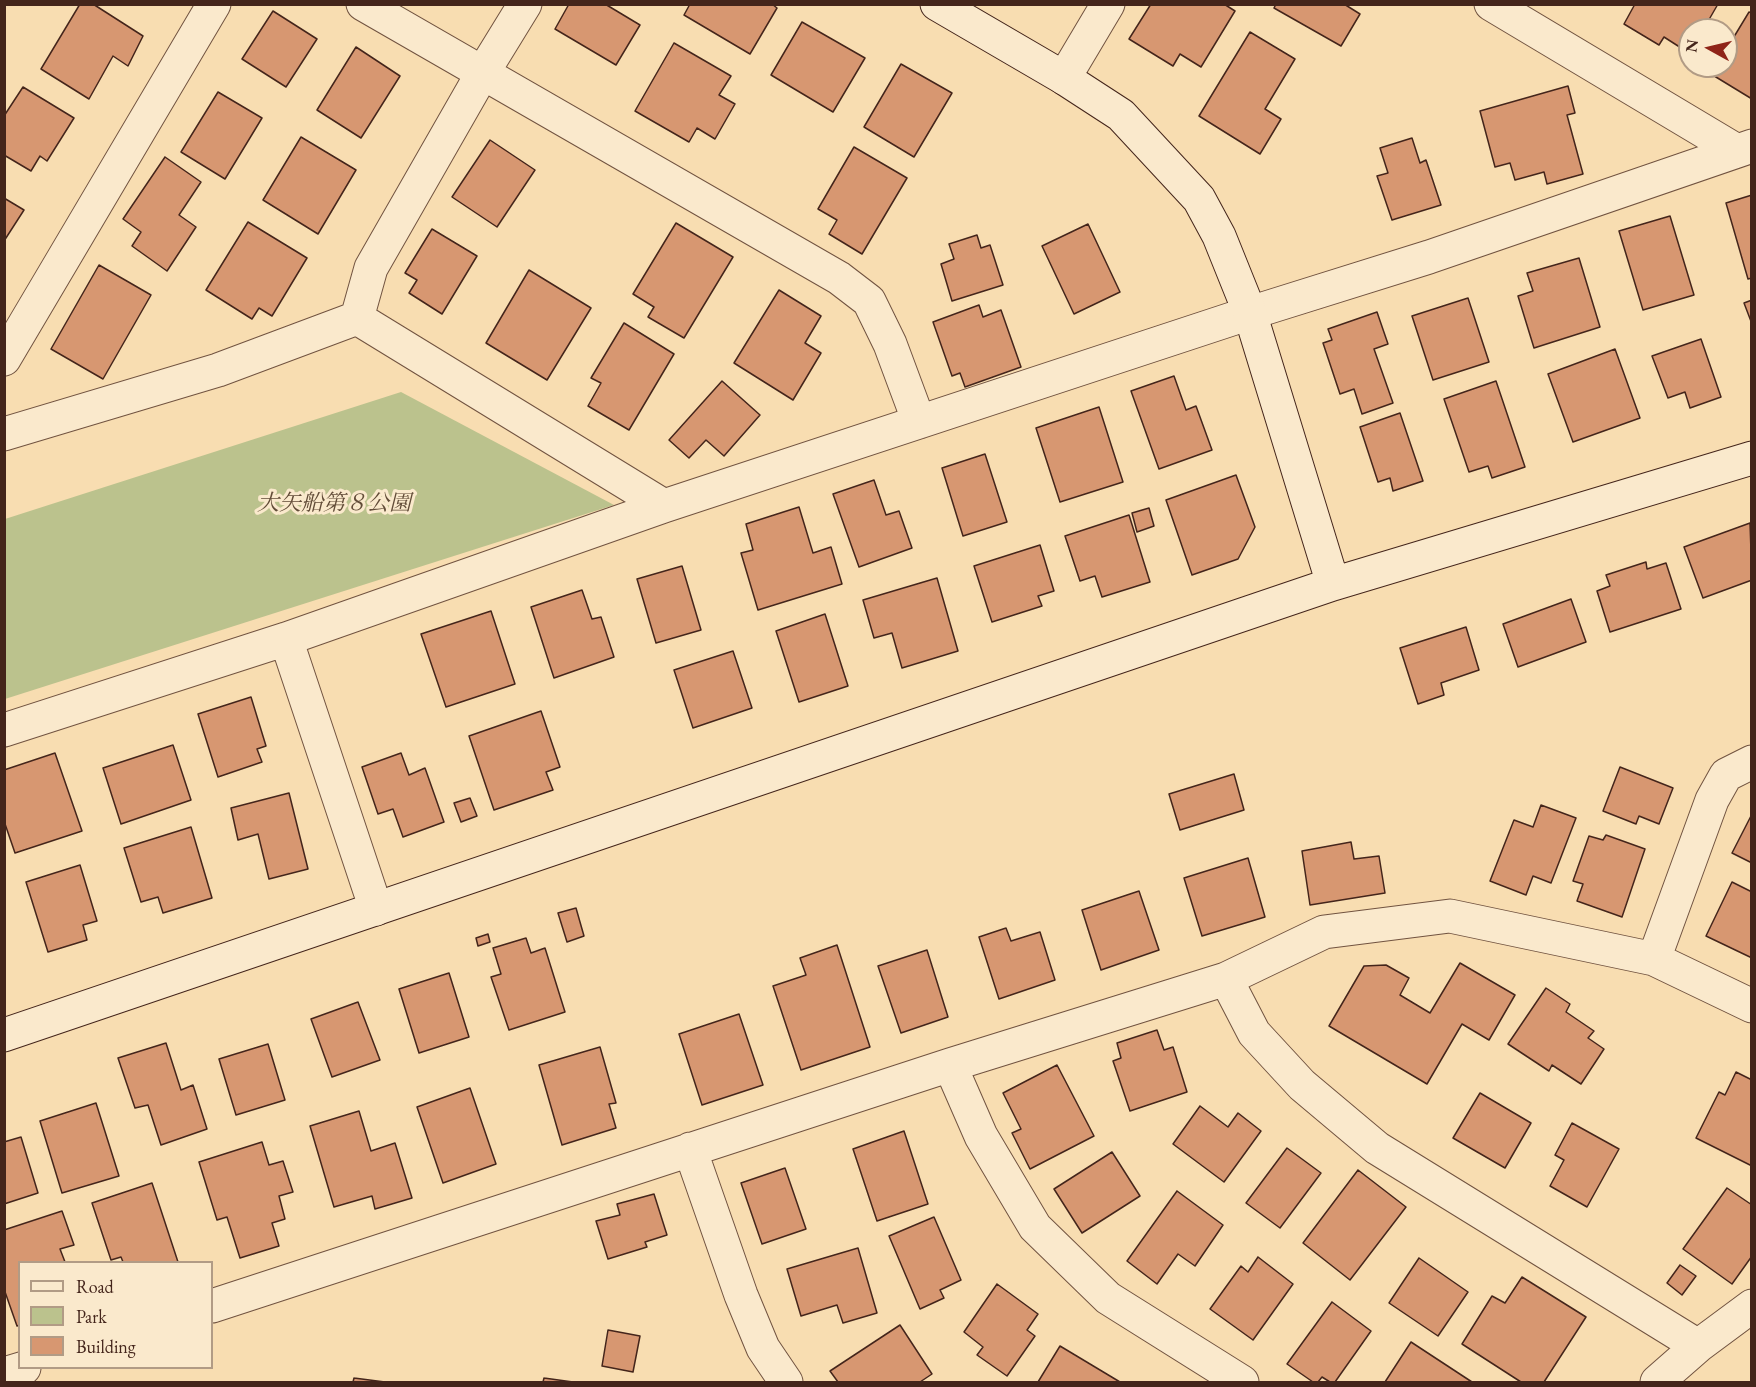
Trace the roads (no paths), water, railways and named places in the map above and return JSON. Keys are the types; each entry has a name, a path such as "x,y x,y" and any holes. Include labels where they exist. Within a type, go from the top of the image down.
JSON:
{"street":[{"path":"4,359 214,4"},
{"path":"363,4 839,278 869,301 890,344 919,422"},
{"path":"357,318 371,268 482,74 525,4"},
{"path":"937,4 1064,78 1121,115 1199,199 1220,236 1250,313 1333,584"},
{"path":"1064,78 1108,4"},
{"path":"1491,4 1744,149"},
{"path":"4,730 286,639 664,506 1250,313 1429,257 1744,149"},
{"path":"4,434 218,370 357,318"},
{"path":"357,318 664,506"},
{"path":"4,1035 1333,584 1752,458"},
{"path":"286,639 376,909"},
{"path":"1653,959 1712,800 1726,775 1752,762"},
{"path":"213,1306 950,1065 1226,979 1324,932 1450,916 1653,959 1752,1006"},
{"path":"1226,979 1254,1033 1302,1085 1377,1148 1698,1346"},
{"path":"950,1065 981,1136 1035,1227 1108,1298 1242,1383"},
{"path":"690,1149 741,1295 764,1348 786,1383"},
{"path":"1657,1383 1698,1346 1752,1306"},
{"path":"4,1374 21,1369"}],"park label":[{"name":"大矢船第８公園","path":"334,504"}]}
